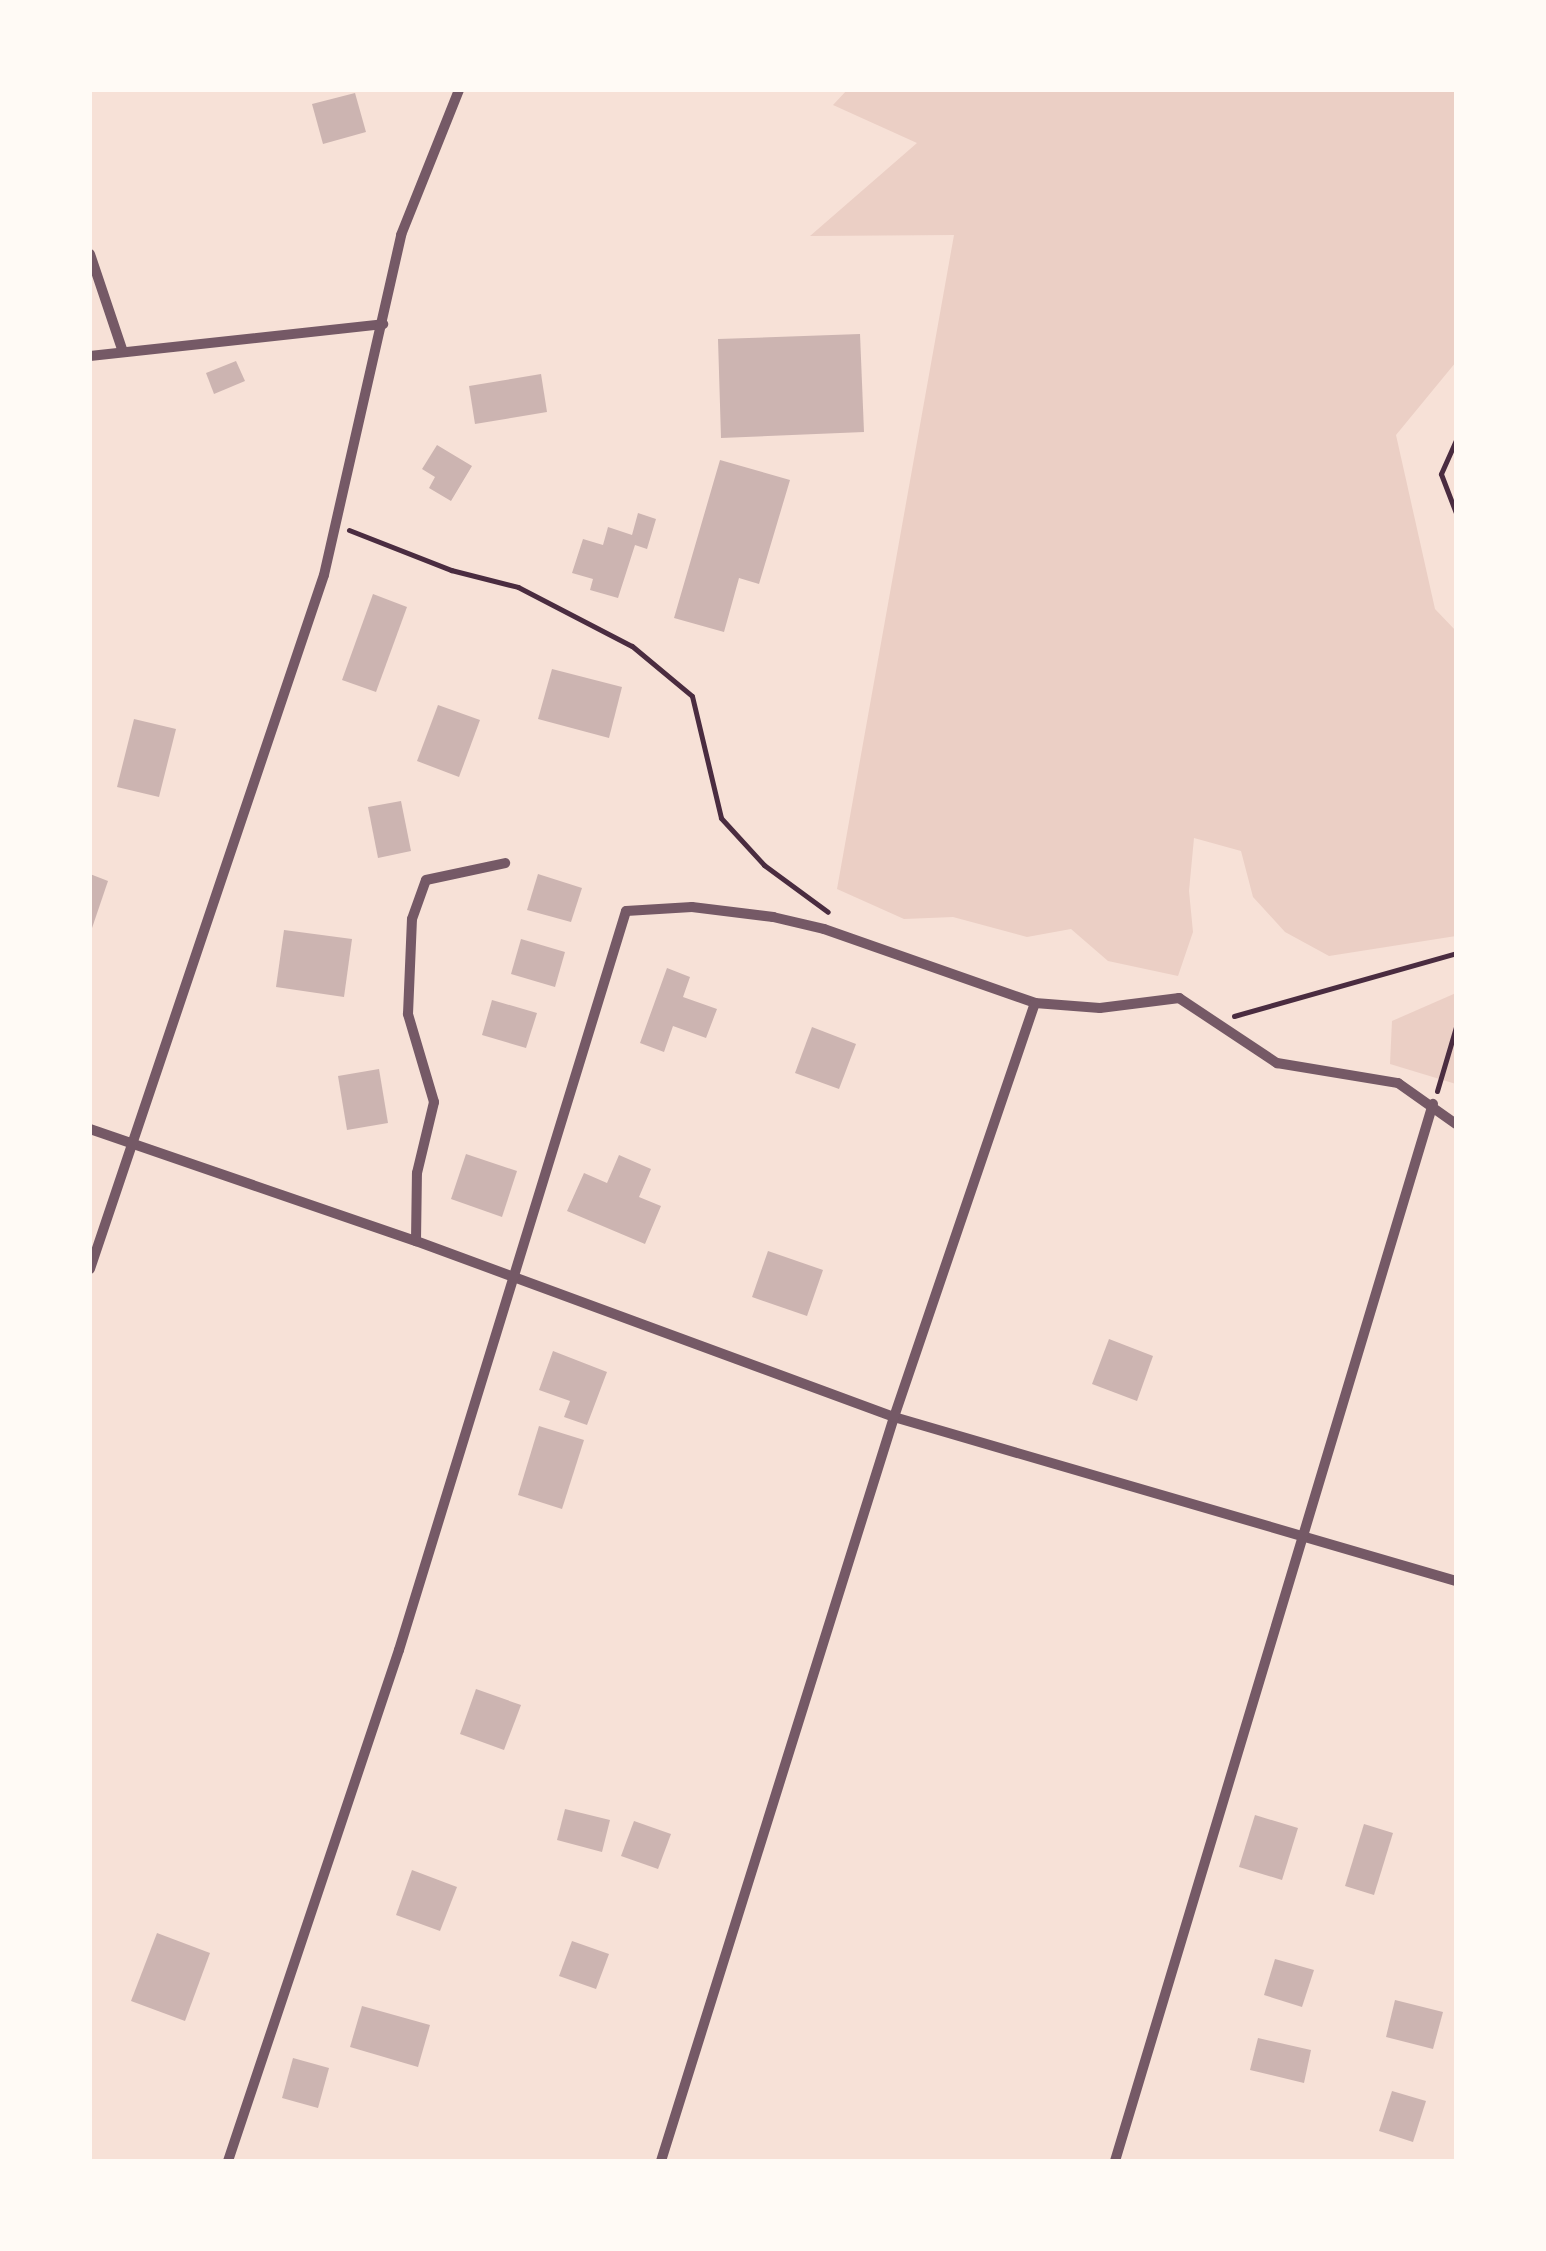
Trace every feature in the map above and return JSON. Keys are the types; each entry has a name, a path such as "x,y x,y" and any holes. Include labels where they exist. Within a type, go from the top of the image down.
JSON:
{"street":[{"path":"90,1269 324,575 401,234 459,90"},
{"path":"90,254 124,352"},
{"path":"90,356 383,324"},
{"path":"416,1241 417,1172 434,1102 408,1014 412,920 426,880 506,863"},
{"path":"228,2161 399,1650 626,911 692,906 772,916 824,929 1035,1003 1100,1008 1179,998 1277,1063 1398,1083 1433,1104 1456,1124"},
{"path":"661,2161 894,1417 1035,1003"},
{"path":"1115,2161 1306,1538 1433,1104"},
{"path":"90,1130 416,1241 894,1417 1456,1581"}],"path":[{"path":"1456,440 1441,474 1456,513"},
{"path":"337,524 451,570 518,587 632,646 692,696 721,818 764,865 844,924"},
{"path":"1216,1021 1456,953"},
{"path":"1433,1104 1456,1026"}],"shaded area":[{"path":"847,90 1456,90 1456,362 1396,435 1435,609 1456,631 1456,936 1329,956 1285,932 1253,897 1241,851 1194,838 1189,891 1193,932 1178,976 1108,961 1071,929 1027,937 953,917 904,919 837,889 954,235 810,236 917,143 833,105"},
{"path":"1456,993 1456,1084 1390,1064 1392,1021"}],"building":[{"path":"355,93 366,132 323,144 312,104"},
{"path":"860,334 864,432 721,438 718,339"},
{"path":"236,361 245,381 214,394 206,373"},
{"path":"541,374 547,412 475,424 469,386"},
{"path":"437,445 472,466 451,501 429,488 435,477 422,469"},
{"path":"720,460 790,480 759,584 739,578 724,632 674,618"},
{"path":"638,513 656,519 647,549 635,545 618,598 590,590 593,579 572,573 583,539 603,545 608,527 632,535"},
{"path":"373,594 407,607 376,692 342,680"},
{"path":"552,669 622,687 609,738 538,719"},
{"path":"438,705 480,720 459,777 417,761"},
{"path":"134,719 176,729 159,797 117,787"},
{"path":"401,801 411,851 378,858 368,807"},
{"path":"90,874 108,881 91,931 90,931"},
{"path":"538,874 582,888 571,922 527,910"},
{"path":"284,930 352,939 344,997 276,987"},
{"path":"521,939 565,952 555,987 511,974"},
{"path":"667,968 690,977 683,997 717,1009 706,1038 673,1026 664,1052 640,1043"},
{"path":"492,1000 537,1013 526,1048 482,1035"},
{"path":"812,1027 856,1044 839,1089 795,1073"},
{"path":"379,1069 388,1123 347,1130 338,1076"},
{"path":"466,1154 517,1171 502,1217 451,1199"},
{"path":"619,1155 651,1169 639,1197 661,1206 645,1244 567,1211 584,1173 607,1183"},
{"path":"768,1251 823,1270 807,1316 752,1297"},
{"path":"1109,1339 1153,1356 1137,1401 1092,1384"},
{"path":"553,1351 607,1372 587,1425 564,1417 570,1401 539,1390"},
{"path":"539,1426 584,1440 562,1509 518,1495"},
{"path":"476,1689 521,1705 504,1750 460,1734"},
{"path":"565,1809 610,1820 602,1852 557,1840"},
{"path":"1255,1815 1298,1828 1282,1880 1239,1867"},
{"path":"634,1821 671,1834 658,1869 621,1856"},
{"path":"1364,1824 1393,1833 1374,1895 1345,1886"},
{"path":"412,1870 457,1887 440,1931 396,1915"},
{"path":"157,1933 210,1953 185,2021 131,2001"},
{"path":"572,1941 609,1954 596,1989 559,1976"},
{"path":"1275,1959 1314,1970 1302,2007 1264,1995"},
{"path":"1395,2000 1443,2012 1433,2049 1386,2037"},
{"path":"362,2006 430,2025 418,2067 350,2047"},
{"path":"1258,2038 1311,2050 1304,2083 1250,2070"},
{"path":"293,2058 329,2068 318,2108 282,2098"},
{"path":"1392,2091 1426,2101 1413,2142 1379,2131"}]}
